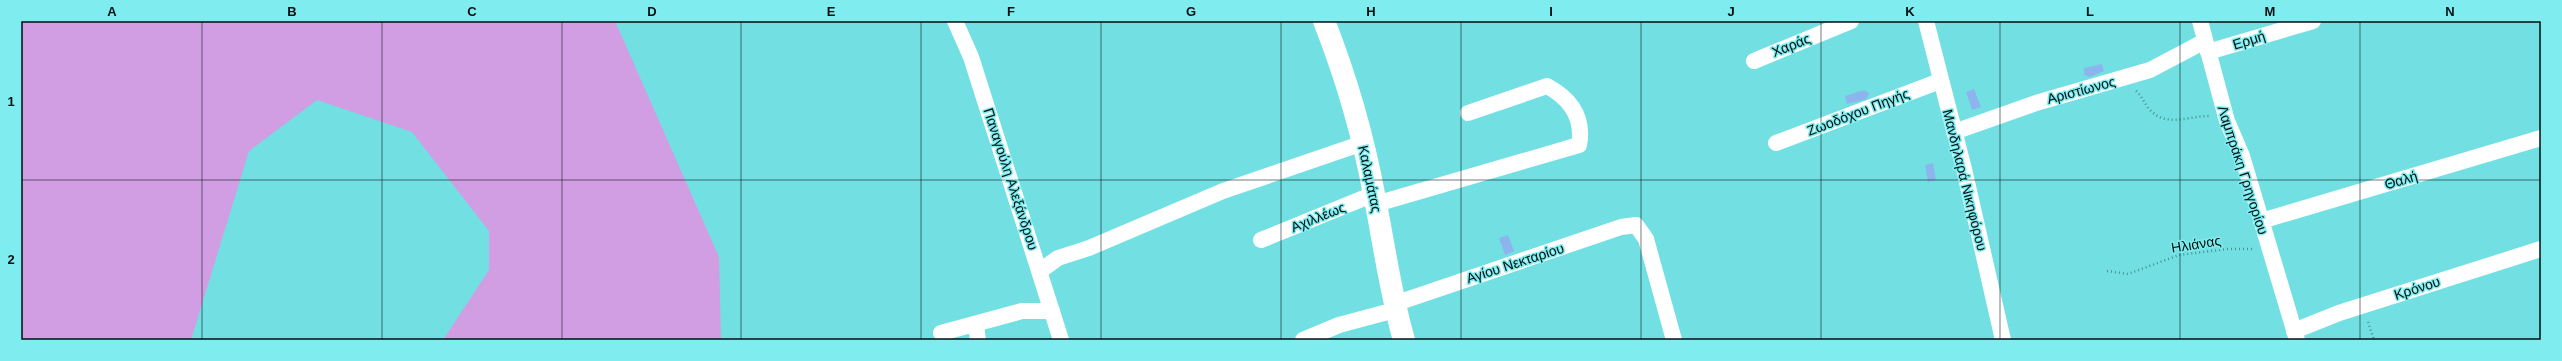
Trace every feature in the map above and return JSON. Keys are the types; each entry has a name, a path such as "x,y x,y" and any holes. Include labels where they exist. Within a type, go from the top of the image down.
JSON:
{"street":[{"name":"Παναγούλη Αλεξάνδρου","path":"955,21 971,57 1061,340"},
{"name":"Καλαμάτας","path":"1324,21 1343,70 1363,143 1395,307 1404,340"},
{"name":"Χαράς","path":"1754,61 1851,21"},
{"name":"Μανδηλαρά Νικηφόρου","path":"1926,21 2003,340"},
{"name":"Λαμπράκη Γρηγορίου","path":"2200,21 2227,121 2242,156 2268,249 2296,335"},
{"name":"Ερμή","path":"2206,47 2312,21"},
{"name":"Αριστίωνος","path":"1954,132 2036,103 2150,70 2206,47"},
{"name":"Ζωοδόχου Πηγής","path":"1776,143 1940,81"},
{"name":"Αχιλλέως","path":"1261,240 1375,199 1579,145 1581,130 1575,111 1561,93 1547,86 1468,113"},
{"name":"Θαλή","path":"2261,221 2541,138"},
{"path":"1040,271 1058,258 1096,245 1223,191 1363,143"},
{"name":"Αγίου Νεκταρίου","path":"1303,340 1622,227 1636,225 1646,239 1674,340"},
{"name":"Κρόνου","path":"2296,335 2339,313 2541,249"},
{"path":"941,333 977,332 1022,311 1052,311"}],"path":[{"path":"2125,78 2150,110 2164,120 2178,121 2194,116 2215,116 2227,121"},
{"name":"Ηλιάνας","path":"2107,271 2128,274 2179,255 2227,249 2268,249"}],"shaded area":[{"path":"21,21 615,21 719,257 721,340 443,340 489,270 489,231 412,132 317,100 249,151 191,340 21,340"}],"water":[{"path":"2102,64 2104,71 2090,77 2084,75 2084,68"},
{"path":"1974,89 1981,107 1972,110 1966,92"},
{"path":"1864,90 1869,93 1867,99 1847,104 1845,96"},
{"path":"1933,163 1936,180 1928,182 1925,165"},
{"path":"1508,235 1514,251 1505,255 1499,238"}]}
